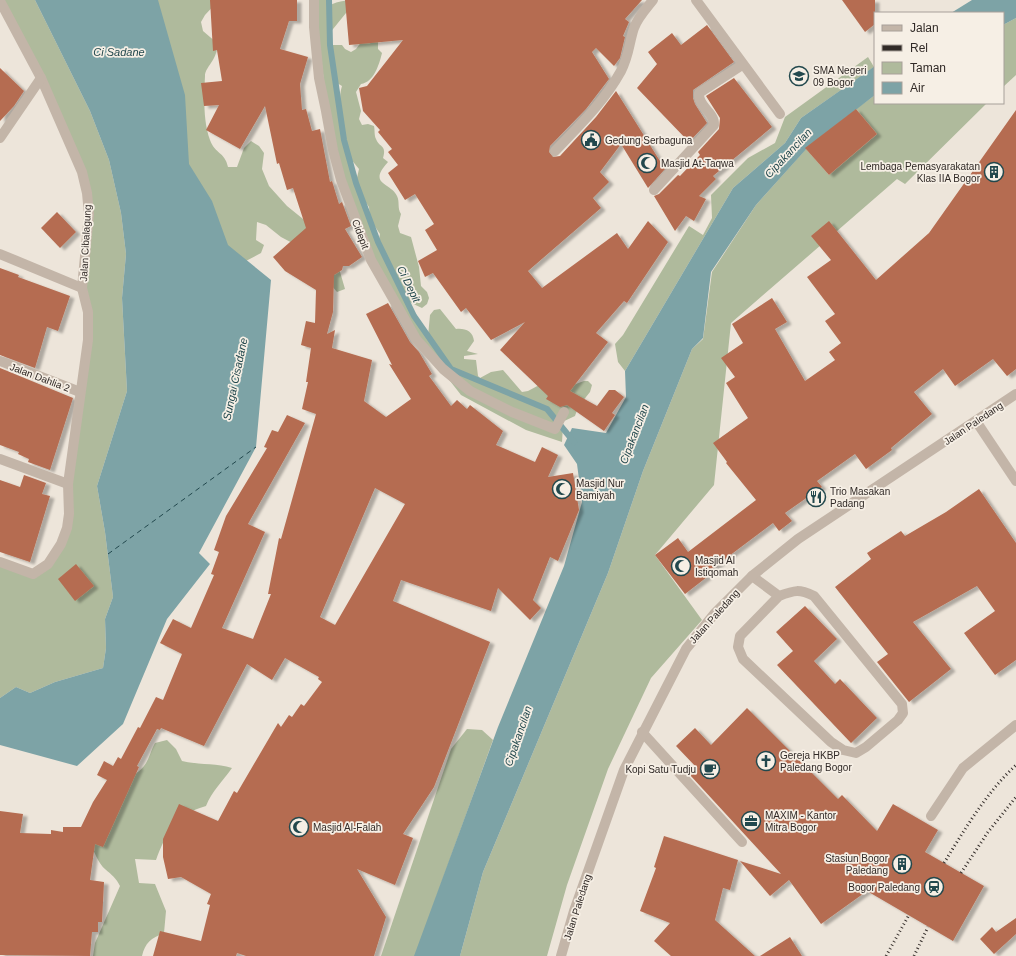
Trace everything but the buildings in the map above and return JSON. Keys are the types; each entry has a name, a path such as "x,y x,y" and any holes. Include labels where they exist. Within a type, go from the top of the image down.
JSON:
{"street":[{"name":"Cidepit","path":"314,0 314,28 319,78 333,150 341,180 371,260 416,339 443,369 470,390 512,412 555,429 563,414"},
{"path":"555,151 602,101 617,78 629,54 634,28 653,0"},
{"path":"696,0 780,114"},
{"name":"Jalan Cibalagung","path":"0,1 41,78 82,172 87,193 89,214 82,288 88,312 88,340 68,484 69,514 67,528 61,544 48,564 33,574 0,562"},
{"path":"654,190 714,125 713,119 699,100 699,93 742,64"},
{"path":"0,138 41,78"},
{"path":"0,254 82,288"},
{"name":"Jalan Dahlia 2","path":"0,361 80,392"},
{"name":"Jalan Paledang","path":"561,956 574,911 621,777 642,732 686,649 715,613 752,576 798,539 1016,394"},
{"path":"976,421 1016,481"},
{"path":"0,459 68,484"},
{"path":"752,576 779,596"},
{"path":"802,590 814,596 902,704 904,713 898,720 856,753 843,750 831,742 743,659 738,647 740,636 779,596 791,591 802,590"},
{"path":"931,816 963,768 1016,725"},
{"path":"642,732 742,842"}],"green space":[{"path":"0,0 35,0 90,111 109,160 121,213 126,254 122,298 127,391 97,486 105,532 113,597 105,619 106,648 103,668 55,682 30,693 16,687 0,698 0,562 33,574 61,543 88,340 82,288 89,214 82,172"},
{"path":"151,0 219,0 205,15 201,22 203,31 217,43 216,54 207,69 205,76 205,117 212,145 225,158 228,167 237,167 244,148 251,141 259,146 264,153 262,169 269,186 287,206 308,223 338,265 345,289 337,292 298,246 281,237 266,225 257,222 256,240 264,245 261,253 244,262 198,228"},
{"path":"315,0 329,0 329,6 340,1 362,0 346,13 329,34 330,45 342,45 345,49 351,52 356,49 367,34 378,40 378,49 382,53 373,76 366,83 361,84 356,92 361,111 359,119 362,125 368,124 374,126 377,142 384,150 383,158 388,162 382,169 380,179 394,191 397,196 401,214 398,226 400,233 411,237 419,267 421,286 427,292 429,298 427,304 422,308 407,301 414,316 428,336 430,315 434,310 440,309 456,329 468,331 472,335 474,341 467,351 478,354 464,356 464,359 476,360 478,376 480,378 491,372 503,370 522,392 528,391 543,383 573,385 588,381 592,385 590,392 578,407 575,416 560,423 563,426 562,442 526,430 461,395 415,336 369,249 331,147","holes":["333,66 335,67 337,83 342,86 340,103 343,119 343,131","350,158 359,169 356,182","362,197 369,207 370,217","372,222 380,234 379,240"]},
{"path":"1016,18 1016,75 1004,86 1004,24"},
{"path":"868,57 874,67 801,118 785,143 733,188 625,371 618,362 615,344 623,335 689,226 703,235 712,218 711,195 748,158 775,143 785,117"},
{"path":"874,96 874,104 986,104 905,184 897,179 731,323 714,485 655,555 702,620 651,678 608,769 567,885 547,956 460,956 483,872 608,573 643,471 692,349 703,339 712,272 756,205 806,149 829,175 877,134 856,109"},
{"path":"467,729 482,730 493,740 415,956 381,956 451,749"},
{"path":"167,740 176,749 182,761 220,765 232,768 214,791 206,806 187,814 180,819 168,833 156,860 135,859 139,883 155,884 166,911 164,933 147,944 142,956 93,956 95,943 120,886 114,877 101,865 92,848 115,784 138,772 146,764 155,743"}],"water":[{"name":"Ci Sadane","path":"35,0 158,0 185,95 189,164 212,201 228,245 271,280 256,447 199,553 210,564 167,619 123,724 77,766 0,745 0,698 16,687 30,693 55,682 103,668 106,648 105,619 113,597 105,532 97,486 127,391 122,298 126,254 121,213 109,160 90,111"},
{"path":"972,0 1016,0 1016,18 1004,24 1004,12 953,12"},
{"name":"Cipakancilan","path":"874,67 874,96 809,146 756,205 711,272 703,338 692,349 643,471 608,573 483,872 460,956 414,956 498,727 564,566 582,502 577,464 564,445 572,428 606,433 626,397 625,371 733,188 785,143 801,118"}],"waterway":[{"name":"Ci Depit","path":"329,0 330,45 344,140 356,183 378,242 414,316 451,369 547,409 574,442"}],"ferry route":[{"path":"108,554 256,447"}],"railway":[{"path":"944,863 968,824 986,799 1016,765"},
{"path":"961,873 988,832 1016,797"},
{"path":"886,956 909,915"},
{"path":"914,956 928,927"}],"place":[{"name":"SMA Negeri 09 Bogor","path":"799,76"},
{"name":"Gedung Serbaguna","path":"591,140"},
{"name":"Masjid At-Taqwa","path":"647,163"},
{"name":"Lembaga Pemasyarakatan Klas IIA Bogor","path":"994,172"},
{"name":"Masjid Nur Bamiyah","path":"562,489"},
{"name":"Trio Masakan Padang","path":"816,497"},
{"name":"Masjid Al Istiqomah","path":"681,566"},
{"name":"Gereja HKBP Paledang Bogor","path":"766,761"},
{"name":"Kopi Satu Tudju","path":"710,769"},
{"name":"MAXIM - Kantor Mitra Bogor","path":"751,821"},
{"name":"Masjid Al-Falah","path":"299,827"},
{"name":"Stasiun Bogor Paledang","path":"902,864"},
{"name":"Bogor Paledang","path":"934,887"}],"water label":[{"name":"Sungai Cisadane","path":"235,379"}]}
